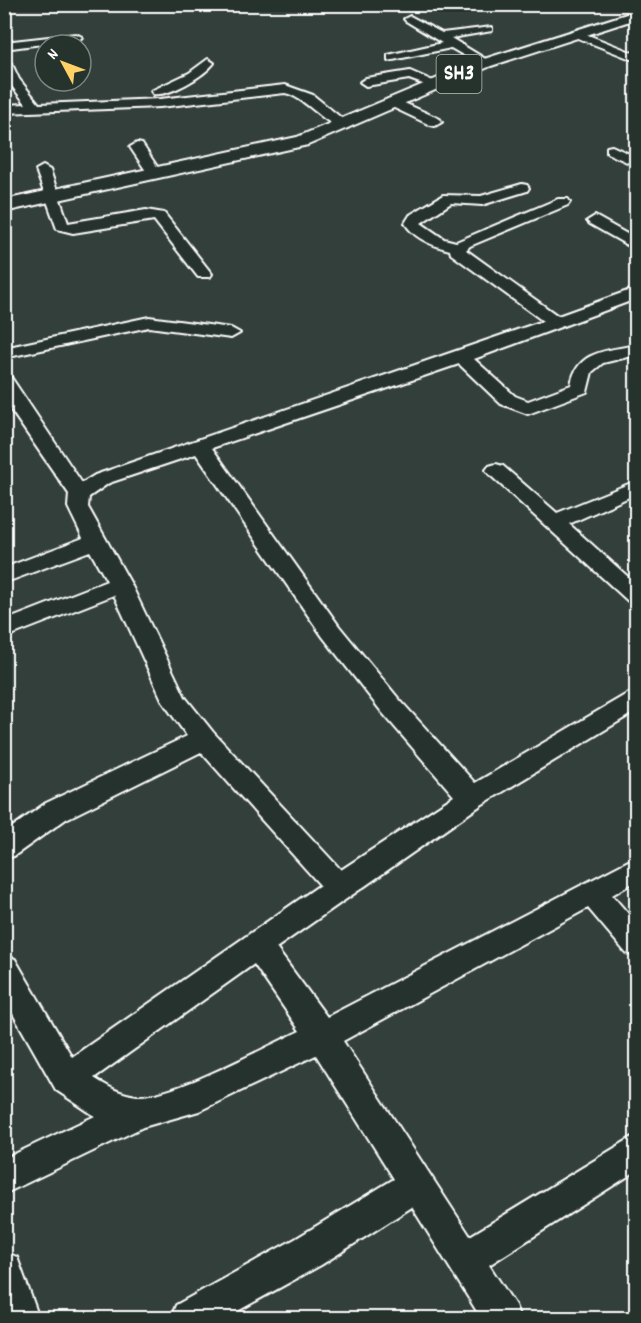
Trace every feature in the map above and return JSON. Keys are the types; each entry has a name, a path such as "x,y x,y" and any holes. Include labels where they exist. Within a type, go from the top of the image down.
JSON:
{"main road":[{"name":"SH3","path":"4,206 286,146 343,125 486,63 636,15"}],"street":[{"path":"410,19 486,63"},
{"path":"416,38 488,28"},
{"path":"579,35 636,58"},
{"path":"4,46 33,42"},
{"path":"392,58 454,44"},
{"path":"159,98 193,76 208,63"},
{"path":"8,67 13,80 36,109"},
{"path":"156,75 159,98"},
{"path":"366,82 410,75 434,84"},
{"path":"4,109 36,109 159,98 292,90 302,93 328,116 343,125"},
{"path":"393,102 435,122"},
{"path":"137,147 155,174"},
{"path":"612,150 636,162"},
{"path":"43,171 62,226 66,228 146,215 159,216 204,274"},
{"path":"522,188 482,201 448,198 415,218 414,227 438,242 458,247 563,202"},
{"path":"595,221 636,245"},
{"path":"458,247 457,251 461,256 555,322"},
{"path":"79,494 102,479 462,357 636,293"},
{"path":"4,353 149,322 231,333"},
{"path":"462,357 508,400 528,408 580,388 583,370 597,359 636,350"},
{"path":"6,390 79,494 78,507 94,541 120,584 164,683 204,740 339,887"},
{"path":"201,447 259,536 327,626 379,692 472,798"},
{"path":"496,470 636,596"},
{"path":"554,522 636,487"},
{"path":"4,576 94,541"},
{"path":"4,630 120,584"},
{"path":"67,1079 339,887 472,798 636,700"},
{"path":"4,848 56,812 204,740"},
{"path":"4,1177 139,1112 187,1100 322,1036 636,868"},
{"path":"592,892 636,944"},
{"path":"258,946 322,1036 502,1318"},
{"path":"4,968 67,1079 108,1106 139,1112"},
{"path":"465,1260 636,1152"},
{"path":"189,1318 308,1252 417,1184"},
{"path":"4,1270 21,1318"}]}
